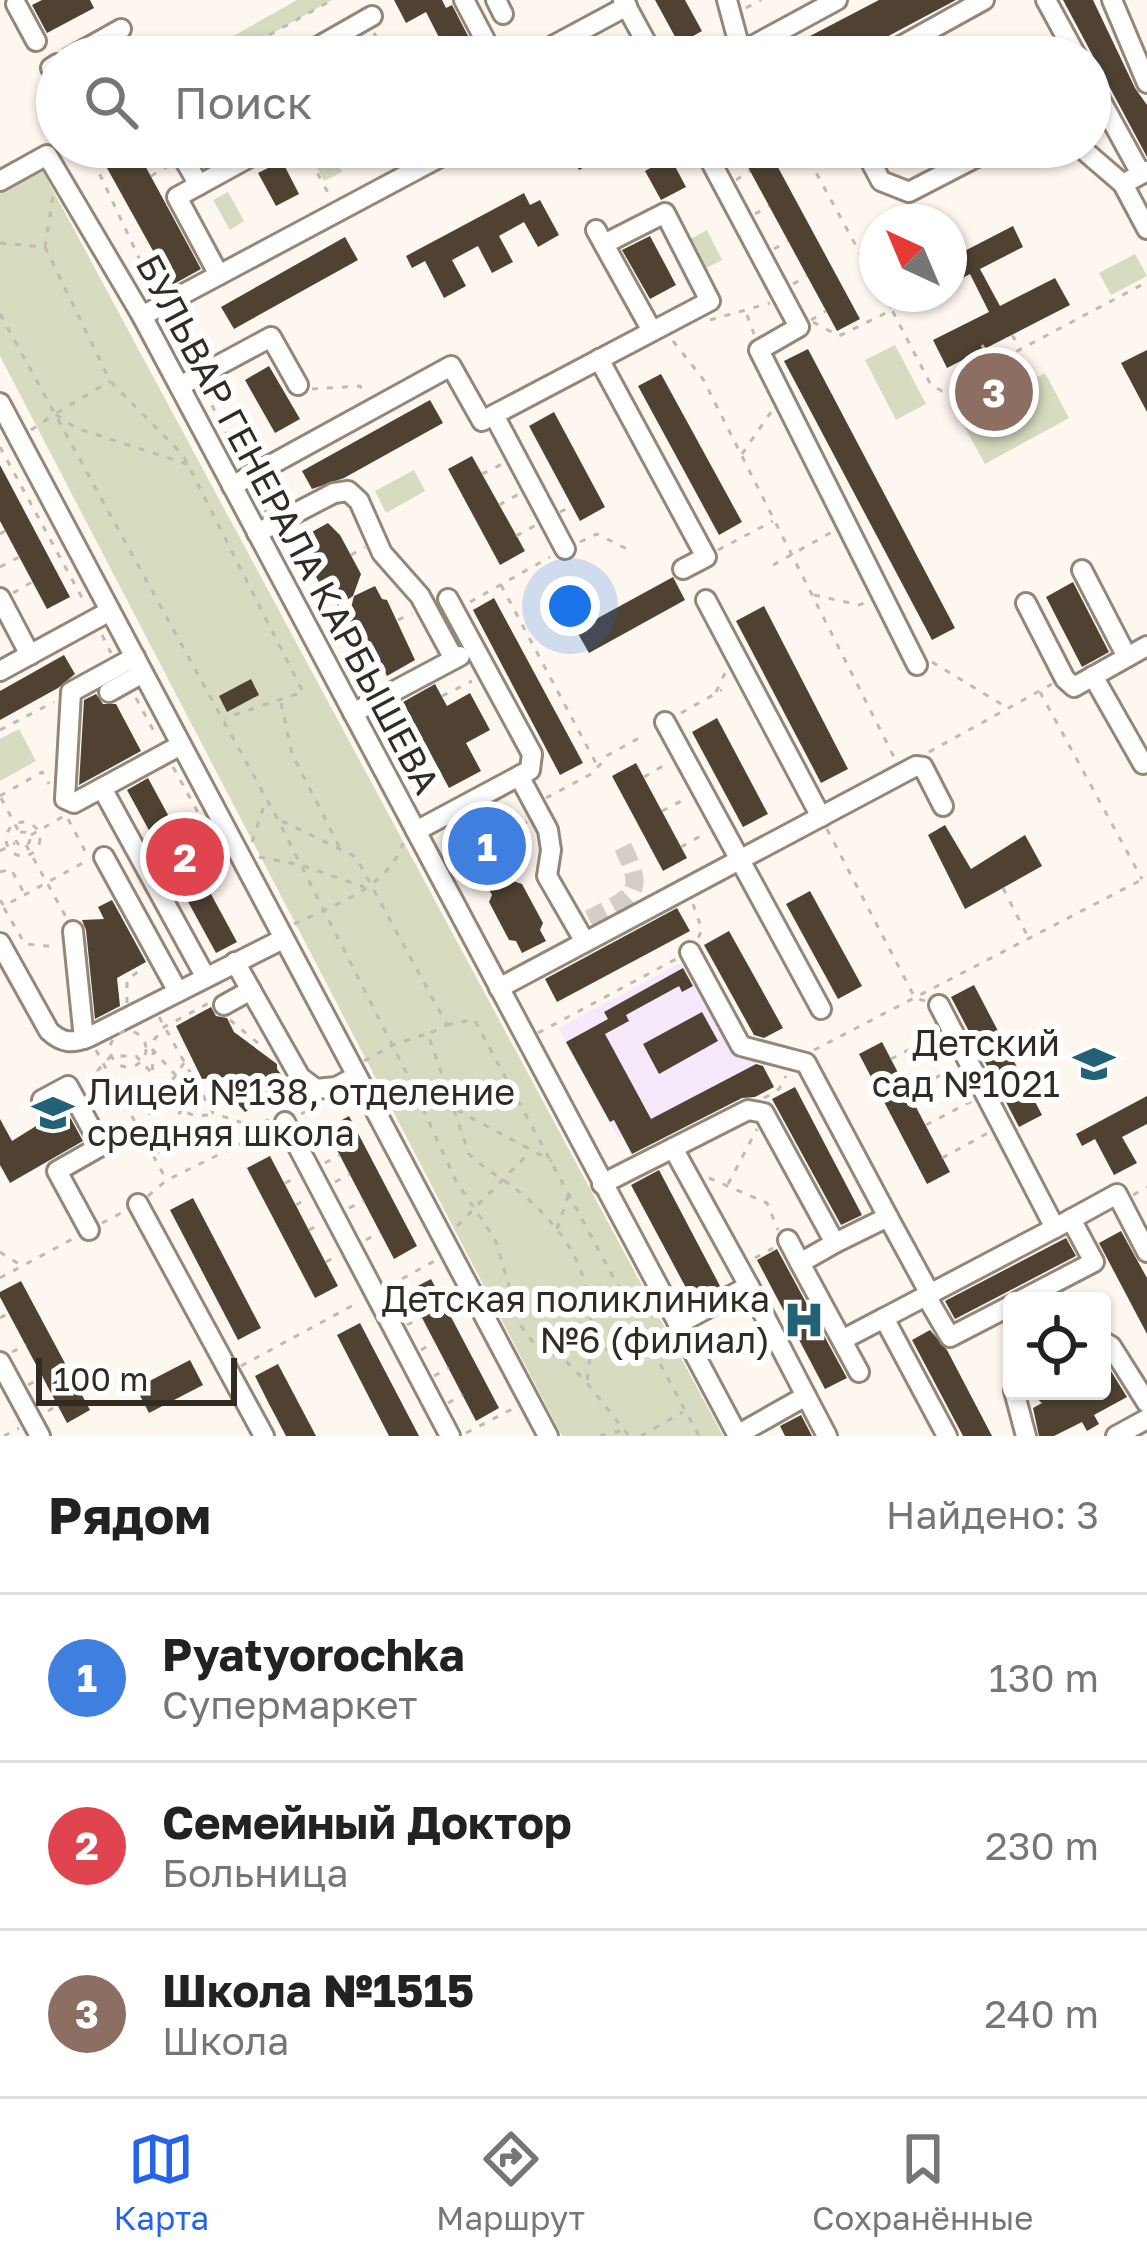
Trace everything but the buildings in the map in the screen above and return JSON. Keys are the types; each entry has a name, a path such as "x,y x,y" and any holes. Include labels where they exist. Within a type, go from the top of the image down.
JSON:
{"street":[{"path":"464,0 483,36"},
{"path":"728,0 733,36"},
{"path":"771,36 837,0"},
{"path":"919,36 984,0"},
{"path":"1046,0 1066,36"},
{"path":"1112,0 1147,82"},
{"path":"568,36 625,3 643,36"},
{"path":"16,4 36,41"},
{"path":"346,36 373,24"},
{"path":"108,36 121,29"},
{"path":"1111,123 1137,176 1147,229"},
{"name":"БУЛЬВАР ГЕНЕРАЛА КАРБЫШЕВА","path":"0,181 36,161"},
{"name":"БУЛЬВАР ГЕНЕРАЛА КАРБЫШЕВА","path":"54,168 180,386 737,1435"},
{"path":"190,168 199,184"},
{"path":"219,275 177,197 229,168"},
{"path":"142,316 419,168"},
{"path":"714,168 799,327 759,350 912,656"},
{"path":"874,168 881,182 909,192 955,168"},
{"path":"232,486 452,366 482,421 710,301 664,213 600,237 654,330"},
{"path":"180,386 271,337 298,385"},
{"path":"599,359 706,556 682,569"},
{"path":"0,403 20,437 127,674 280,934 441,1249 548,1436"},
{"path":"494,415 565,549"},
{"path":"0,448 20,437"},
{"path":"257,533 348,490 359,501 382,553 465,653 488,672 532,754 530,770 413,826"},
{"path":"1082,570 1126,657"},
{"path":"0,599 30,655"},
{"path":"706,600 821,817"},
{"path":"1027,602 1064,677 1074,686 1147,646"},
{"path":"0,671 102,615"},
{"path":"453,620 465,653"},
{"path":"353,713 465,653"},
{"path":"127,674 71,692 65,799 74,803 173,749"},
{"path":"1093,676 1143,764"},
{"path":"673,718 683,755 821,1009"},
{"path":"499,988 583,929 687,888 916,766 923,767 943,806"},
{"path":"519,776 548,830 547,876 583,929"},
{"path":"103,788 205,976"},
{"path":"97,858 177,990"},
{"path":"0,943 49,1031 60,1041 88,1041 280,934"},
{"path":"74,939 88,1041"},
{"path":"691,952 741,1046 806,1063 813,1073 950,1336 1003,1309"},
{"path":"236,962 293,1068 306,1083 316,1089 356,1079"},
{"path":"227,1008 249,986"},
{"path":"939,1005 1002,1125 1063,1224 1094,1262 1036,1292"},
{"path":"43,1100 68,1086 101,1146 57,1171 89,1230"},
{"path":"602,1184 748,1110 760,1112 835,1243"},
{"path":"284,1117 450,1436"},
{"path":"673,1148 827,1436"},
{"path":"842,1340 1117,1194 1143,1245"},
{"path":"138,1204 264,1436"},
{"path":"800,1263 888,1216"},
{"path":"788,1240 860,1372"},
{"path":"678,1324 749,1286"},
{"path":"884,1318 947,1436"},
{"path":"1111,1346 1147,1403"},
{"path":"0,1362 40,1436"},
{"path":"737,1435 806,1396"},
{"path":"1016,1400 1026,1436"},
{"path":"1116,1436 1147,1419"}],"path":[{"path":"268,36 332,0"},
{"path":"373,24 378,36"},
{"path":"151,176 161,168"},
{"path":"314,168 338,212"},
{"path":"813,168 859,251"},
{"path":"61,179 53,196 45,247 110,381 183,455 303,692 223,719"},
{"path":"0,244 45,247"},
{"path":"893,312 931,385 942,392 1147,282"},
{"path":"759,350 747,313 784,298"},
{"path":"810,321 839,336 888,312"},
{"path":"0,314 267,799 393,1045 456,1181 494,1239 520,1326 536,1346 565,1360 629,1436"},
{"path":"654,330 676,343 703,379 899,768"},
{"path":"1012,334 1021,350"},
{"path":"982,344 993,364"},
{"path":"20,437 110,381"},
{"path":"298,385 302,389 360,386 373,409"},
{"path":"741,455 782,396"},
{"path":"55,414 76,428 187,464"},
{"path":"0,448 102,615 127,674 173,749 199,814"},
{"path":"706,556 774,520"},
{"path":"773,565 846,524"},
{"path":"453,620 501,585 597,534 627,549"},
{"path":"0,567 19,557"},
{"path":"0,599 32,583"},
{"path":"501,585 598,767"},
{"path":"811,594 859,605 883,596"},
{"path":"673,718 718,692 734,654"},
{"path":"912,656 1007,708"},
{"path":"442,697 488,672"},
{"path":"914,760 1064,677"},
{"path":"727,1186 763,1100 778,1089 794,1061 1145,878 1039,691"},
{"path":"0,730 71,692"},
{"path":"281,700 292,754 341,850"},
{"path":"535,804 639,738"},
{"path":"644,777 683,755"},
{"path":"662,811 702,790"},
{"path":"0,797 20,833 29,836"},
{"path":"267,799 247,854 301,865 362,888 371,886"},
{"path":"26,845 29,836 66,815"},
{"path":"821,817 915,998 939,1005"},
{"path":"278,820 356,857 447,1024"},
{"path":"15,824 29,824 38,831 39,844 31,854 20,856 8,847 7,834 15,824"},
{"path":"681,847 722,825"},
{"path":"280,934 371,886 398,857 413,826"},
{"path":"0,851 17,842 20,833"},
{"path":"0,900 25,944 74,939 26,845 17,842"},
{"path":"4,906 97,858"},
{"path":"0,872 11,868 25,894"},
{"path":"526,1039 691,952 702,930 687,888"},
{"path":"1003,888 1028,937"},
{"path":"128,1016 128,980 160,958"},
{"path":"148,1145 152,1049 164,1027 249,986"},
{"path":"153,1006 213,1113"},
{"path":"227,1008 234,1026 265,1048"},
{"path":"356,1079 393,1045 474,1019 699,1436"},
{"path":"891,1060 951,1028"},
{"path":"143,1061 122,1067 111,1056 111,1042 121,1033 134,1032 191,1092"},
{"path":"428,1034 469,1154 556,1229 574,1251 587,1279 590,1358 586,1382"},
{"path":"88,1041 167,1180"},
{"path":"143,1061 145,1041"},
{"path":"150,1090 144,1101 129,1109 111,1107 99,1095 95,1078 111,1056 128,1054 143,1061 151,1075"},
{"path":"908,1093 968,1060"},
{"path":"184,1063 174,1073 170,1091 181,1110 196,1116 213,1113 252,1126 284,1117"},
{"path":"356,1079 451,1107 554,1162"},
{"path":"150,1090 200,1093"},
{"path":"155,1157 191,1092"},
{"path":"926,1125 986,1093"},
{"path":"942,1157 1002,1125"},
{"path":"166,1136 182,1139 213,1126"},
{"path":"230,1372 375,1293 441,1249 502,1178 532,1151"},
{"path":"684,1168 767,1202 783,1243 739,1267"},
{"path":"556,1229 570,1192"},
{"path":"0,1252 22,1266"},
{"path":"0,1318 9,1313"},
{"path":"590,1358 644,1331 678,1324"},
{"path":"460,1436 518,1406"},
{"path":"641,1436 685,1411"},
{"path":"600,1436 624,1429"}],"shaded area":[{"path":"684,961 727,1042 760,1061 618,1138 558,1028"}],"green space":[{"path":"297,0 332,0 268,36 233,36"},
{"path":"317,168 340,168 342,172 324,181"},
{"path":"42,170 723,1436 562,1436 0,356 0,194"},
{"path":"228,192 244,221 230,230 213,200"},
{"path":"707,230 722,260 700,271 685,242"},
{"path":"1135,254 1147,276 1111,295 1099,273"},
{"path":"895,345 926,404 896,420 865,360"},
{"path":"1045,373 1069,418 985,464 960,419"},
{"path":"414,470 425,491 386,513 375,491"},
{"path":"19,729 36,761 0,781 0,739"}],"tunnel":[{"path":"589,919 632,892 634,874 622,845"}],"place":[{"name":"Школа №1515","path":"994,392"},
{"name":"Pyatyorochka","path":"487,846"},
{"name":"Семейный Доктор","path":"185,857"},
{"name":"Детский сад №1021","path":"1094,1064"},
{"name":"Лицей №138, отделение средняя школа","path":"53,1113"},
{"name":"Детская поликлиника №6 (филиал)","path":"804,1320"}]}
